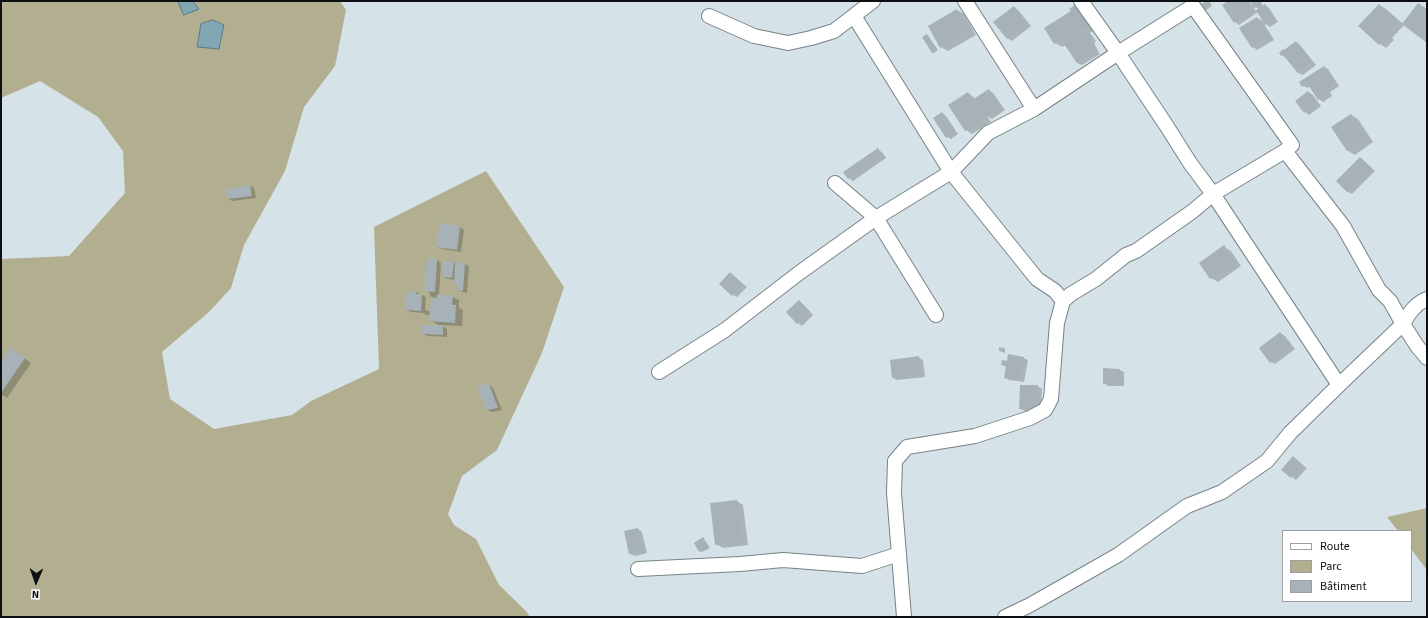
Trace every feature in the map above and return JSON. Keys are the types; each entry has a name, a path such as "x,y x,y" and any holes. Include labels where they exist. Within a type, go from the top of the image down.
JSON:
{"street":[{"path":"709,16 754,36 788,43 834,31 873,1"},
{"path":"966,1 1034,109"},
{"path":"1080,1 1118,53 1339,385"},
{"path":"659,372 725,330 799,273 876,218 951,172 988,133 1034,109 1118,53 1193,6 1292,145 1285,151 1213,194 1193,211 1136,251 1126,255 1063,301 1057,322 1052,399 1045,410 1030,418 975,436 907,447 895,461 894,493 904,617"},
{"path":"854,16 951,172 1036,278 1055,290 1063,301"},
{"path":"1285,151 1344,226 1379,290 1390,301 1417,346 1427,358"},
{"path":"835,183 876,218 936,314"},
{"path":"1005,617 1030,605 1118,555 1187,506 1222,492 1267,461 1290,433 1403,324 1410,311 1422,301 1427,299"},
{"path":"638,569 740,564 783,560 862,566 899,554"}],"green space":[{"path":"1,1 340,1 346,10 335,66 304,107 285,171 244,245 231,288 209,312 162,352 170,399 214,429 292,415 311,401 379,369 374,227 486,171 564,287 542,353 497,450 462,476 448,514 454,525 476,539 499,585 526,611 530,617 1,617 1,259 69,256 125,193 123,151 98,117 40,81 1,98"},
{"path":"1427,508 1427,570 1412,550 1412,530 1397,530 1387,517"}],"water":[{"path":"178,1 193,1 199,9 184,15"},
{"path":"213,20 224,25 219,49 197,47 201,24"}],"building":[{"path":"1206,1 1209,1 1211,4 1203,11 1199,6"},
{"path":"1228,1 1247,1 1253,11 1234,23 1222,5"},
{"path":"1250,1 1260,1 1262,4 1254,8"},
{"path":"1418,3 1427,10 1427,43 1402,24"},
{"path":"1265,4 1275,19 1265,25 1256,10"},
{"path":"1379,4 1398,20 1386,33 1388,35 1379,45 1358,26"},
{"path":"1075,5 1089,25 1083,29 1082,27 1054,44 1044,28 1071,11 1069,9"},
{"path":"1014,6 1027,23 1007,39 993,22"},
{"path":"957,9 970,31 940,48 928,26"},
{"path":"1257,17 1270,37 1252,48 1239,28"},
{"path":"1087,30 1092,39 1090,40 1097,51 1077,63 1064,44"},
{"path":"927,34 937,49 932,53 922,37"},
{"path":"1296,41 1312,62 1298,73 1283,55 1281,56 1279,53"},
{"path":"1324,66 1336,83 1326,90 1328,93 1318,100 1307,83 1302,87 1299,82"},
{"path":"989,89 1001,108 987,117 975,98"},
{"path":"1308,91 1318,103 1304,113 1295,101"},
{"path":"968,92 985,118 965,131 948,105"},
{"path":"942,112 955,132 946,138 933,118"},
{"path":"1351,114 1367,138 1347,151 1331,127"},
{"path":"878,148 882,155 848,179 843,172"},
{"path":"1360,157 1372,168 1347,192 1336,181"},
{"path":"250,185 252,196 227,199 226,189"},
{"path":"440,223 460,226 457,250 436,247"},
{"path":"1224,245 1235,261 1210,279 1199,263"},
{"path":"427,258 437,259 435,292 424,291"},
{"path":"444,261 454,261 452,278 443,277"},
{"path":"455,262 465,263 463,291 457,290 457,284 454,284"},
{"path":"730,272 743,284 732,296 719,284"},
{"path":"411,290 416,291 416,294 422,294 421,311 405,310 406,293 411,293"},
{"path":"437,294 453,296 452,305 456,305 455,323 429,321 431,297 437,298"},
{"path":"799,300 810,312 797,324 786,312"},
{"path":"422,325 443,325 443,335 422,334"},
{"path":"1280,332 1292,346 1270,363 1259,348"},
{"path":"10,348 25,358 1,393 1,362"},
{"path":"1008,354 1024,357 1019,380 1004,378 1006,366 1001,365 1002,360 1007,361"},
{"path":"919,356 921,375 892,378 890,360"},
{"path":"1103,368 1120,369 1120,384 1103,384"},
{"path":"489,384 498,408 486,410 477,386"},
{"path":"1020,385 1038,385 1037,410 1019,409"},
{"path":"1293,456 1303,465 1291,478 1281,470"},
{"path":"737,500 741,542 715,545 710,503"},
{"path":"638,528 643,551 629,554 624,531"},
{"path":"703,537 709,547 699,552 694,543"}]}
